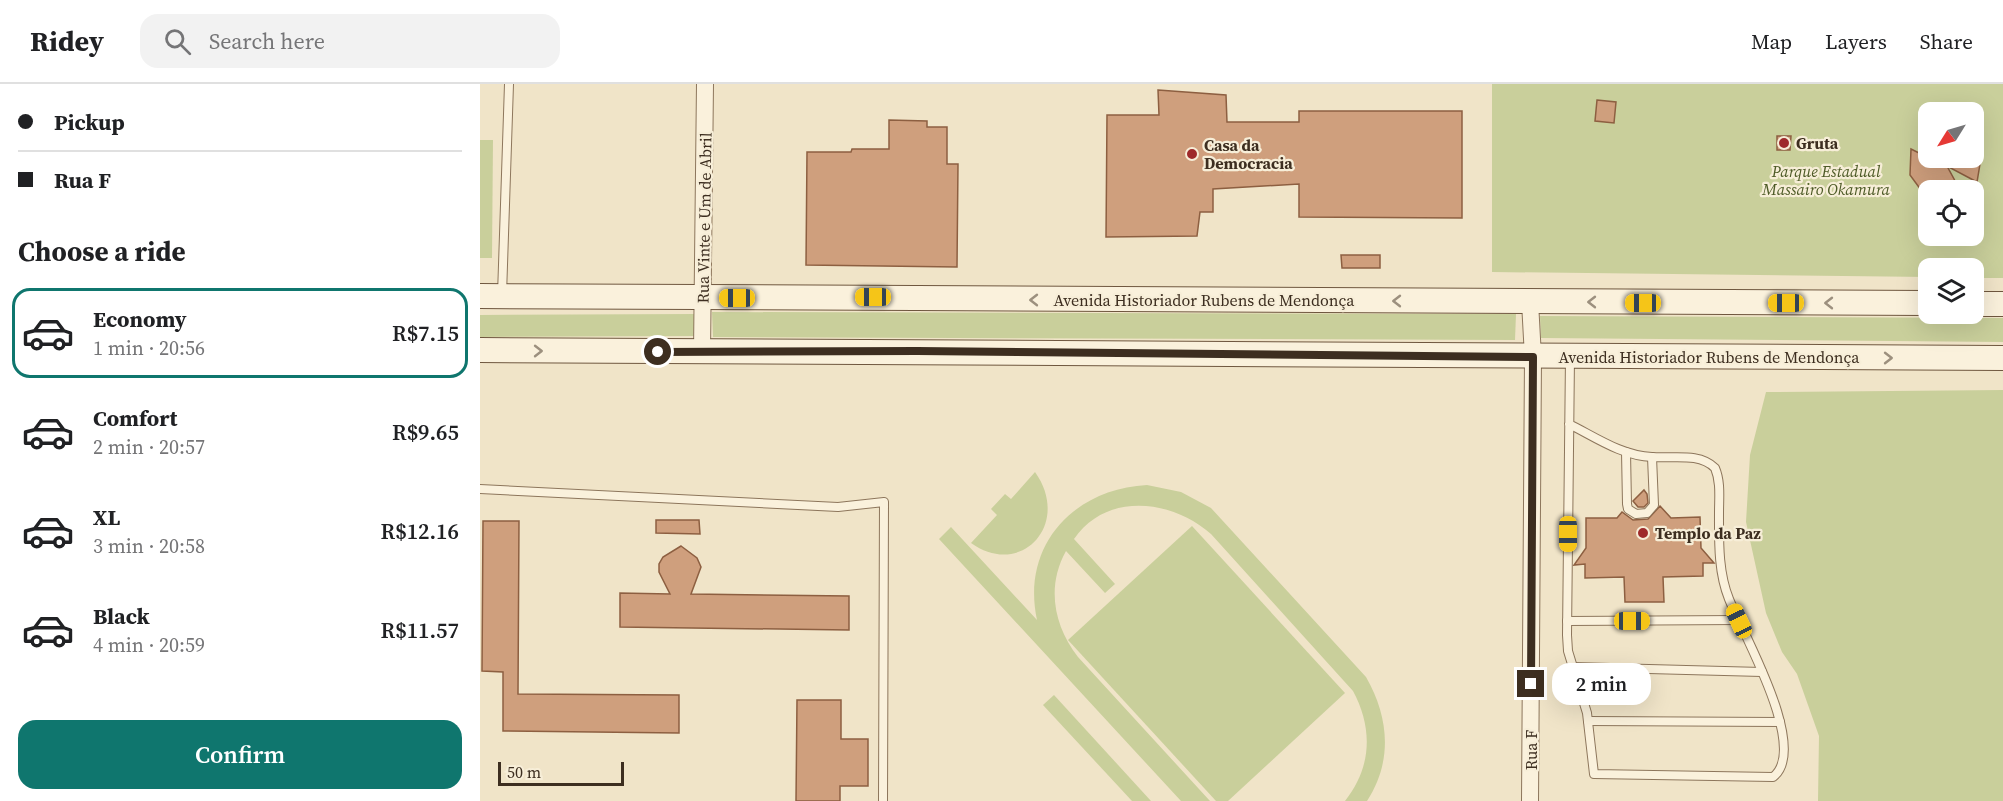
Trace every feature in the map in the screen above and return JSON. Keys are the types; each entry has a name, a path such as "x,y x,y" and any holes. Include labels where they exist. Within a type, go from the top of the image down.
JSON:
{"main road":[{"name":"Avenida Historiador Rubens de Mendonça","path":"491,296 1918,303"},
{"path":"1984,304 2003,304"},
{"name":"Avenida Historiador Rubens de Mendonça","path":"480,350 2003,358"}],"street":[{"name":"Rua Vinte e Um de Abril","path":"702,352 705,84"},
{"name":"Rua F","path":"1530,302 1533,357 1530,801"}],"lane":[{"path":"491,296 509,84"},
{"path":"1569,424 1626,452 1652,457 1702,459 1715,468 1719,483 1719,549 1728,597 1762,672 1784,739 1783,759 1779,772 1769,778 1594,774 1588,721 1568,651 1567,621 1569,424 1570,357"},
{"path":"1626,452 1627,504 1628,509 1636,514 1647,513 1654,505 1652,457"},
{"path":"480,489 838,507 884,501 883,801"},
{"path":"1567,621 1739,621"},
{"path":"1573,667 1762,672"},
{"path":"1588,721 1780,722"}],"green space":[{"name":"Parque Estadual Massairo Okamura","path":"1492,84 2003,84 2003,278 1984,278 1984,258 1918,258 1918,277 1492,272"},
{"path":"480,140 493,140 492,258 480,258"},
{"path":"712,312 1516,314 1515,340 713,337"},
{"path":"697,314 697,336 480,337 480,315"},
{"path":"1540,316 1918,318 1918,324 1984,324 1984,318 2003,318 2003,342 1541,338"},
{"path":"2003,390 2003,801 1818,801 1819,736 1797,674 1782,652 1766,613 1746,522 1750,455 1766,392"},
{"path":"1035,472 1045,491 1048,510 1044,527 1036,541 1023,550 1007,554 990,552 971,543 997,515 991,509 1005,494 1011,499"},
{"path":"1147,485 1181,492 1211,508 1366,677 1380,708 1385,739 1381,770 1367,801 1345,801 1360,775 1367,747 1364,719 1353,691 1211,534 1196,522 1160,508 1141,506 1122,507 1104,513 1088,524 1074,539 1115,584 1105,593 1066,551 1056,578 1055,592 1058,619 1078,657 1210,801 1181,801 939,539 951,527 1037,620 1034,593 1037,568 1045,546 1058,526 1075,510 1096,497 1120,489"},
{"path":"1192,526 1345,693 1228,801 1216,801 1068,640"},
{"path":"1054,695 1151,801 1132,801 1043,705"}],"building":[{"path":"1158,90 1226,95 1227,122 1299,122 1299,111 1462,111 1462,218 1299,217 1299,184 1213,189 1213,212 1200,212 1197,236 1106,237 1107,115 1159,115"},
{"path":"1597,100 1616,102 1614,123 1595,121"},
{"path":"889,120 927,121 927,127 947,127 947,164 958,164 957,267 806,265 807,152 889,149"},
{"name":"Gruta","path":"1777,136 1791,136 1790,150 1777,150"},
{"path":"1911,149 1918,152 1918,168 1948,168 1955,180 1918,180 1918,186 1910,175"},
{"path":"1951,168 1979,168 1977,180"},
{"path":"1341,255 1380,255 1380,268 1342,268"},
{"path":"1644,490 1648,503 1644,507 1638,507 1633,501"},
{"name":"Templo da Paz","path":"1660,506 1671,518 1700,517 1701,548 1714,563 1703,563 1703,576 1663,577 1664,602 1625,602 1624,577 1585,578 1585,564 1574,565 1586,548 1586,518 1617,518 1622,512 1633,520 1648,519"},
{"path":"656,520 699,520 700,534 656,533"},
{"path":"483,521 519,521 518,694 679,695 679,733 503,731 503,672 482,671"},
{"path":"681,546 697,558 701,567 691,594 849,596 849,630 620,627 620,593 670,594 659,572 659,564 663,557"},
{"path":"797,700 841,700 841,739 868,739 868,786 840,786 840,801 796,801"}],"place":[{"name":"Gruta","path":"1784,143"},
{"name":"Casa da Democracia","path":"1192,154"},
{"name":"Templo da Paz","path":"1643,533"}],"route":[{"path":"658,352 917,351 982,354 1533,357 1531,684"}]}
